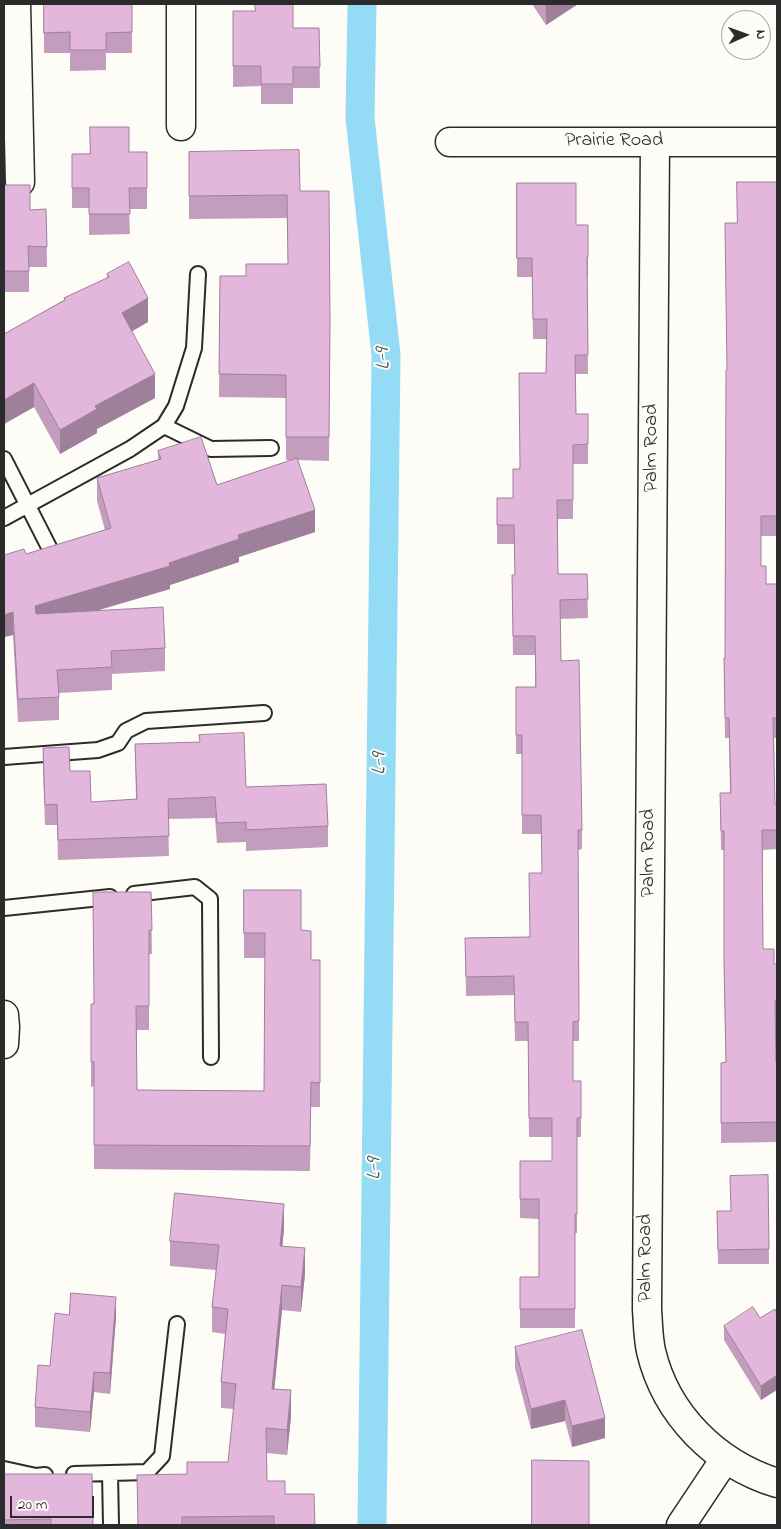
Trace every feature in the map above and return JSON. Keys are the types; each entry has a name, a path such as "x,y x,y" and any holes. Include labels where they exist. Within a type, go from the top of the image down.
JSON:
{"street":[{"path":"16,4 20,182"},
{"path":"181,4 181,126"},
{"name":"Prairie Road","path":"450,142 777,142"},
{"name":"Palm Road","path":"655,142 648,1331 652,1352 666,1392 690,1428 725,1459 763,1479 777,1483"},
{"path":"4,1015 4,1044"},
{"path":"681,1525 725,1459"}],"lane":[{"path":"4,518 130,449 164,426 176,406 194,348 198,274"},
{"path":"164,426 211,449 271,448"},
{"path":"4,459 53,555"},
{"path":"4,757 98,750 118,742 126,731 146,721 264,713"},
{"path":"4,908 195,887 210,899 211,1057"},
{"path":"4,1469 36,1476 147,1472 162,1456 177,1324"},
{"path":"110,1473 112,1525"}],"building":[{"path":"44,4 132,4 132,32 106,33 106,50 70,50 70,32 44,33"},
{"path":"255,4 293,4 293,28 319,28 320,67 293,67 293,84 261,84 261,66 233,66 233,11 255,11"},
{"path":"90,127 129,127 129,152 147,152 147,188 129,188 130,214 89,214 89,188 72,188 72,154 90,154"},
{"path":"299,150 300,191 329,191 329,437 286,437 286,375 219,374 220,276 246,276 246,264 288,264 287,195 189,196 189,152"},
{"path":"737,182 777,182 777,516 761,516 761,566 766,566 766,584 777,584 777,718 773,718 777,830 762,830 763,949 774,949 774,964 777,964 777,1000 775,1000 777,1122 721,1123 721,1063 726,1062 724,831 721,831 720,793 731,793 729,718 725,718 724,658 727,370 725,223 737,223"},
{"path":"517,183 576,183 576,225 588,225 588,355 575,355 576,414 588,414 588,444 573,445 573,500 557,500 558,574 587,574 588,599 560,600 561,661 579,660 582,830 578,830 579,1021 573,1022 573,1081 581,1081 581,1118 577,1118 575,1309 520,1309 520,1277 539,1277 539,1199 520,1199 520,1161 552,1161 552,1118 529,1118 528,1022 515,1022 514,976 466,977 465,938 530,937 529,873 542,873 541,815 522,815 522,735 516,735 516,687 536,687 535,636 513,636 512,575 515,575 514,525 497,525 497,498 513,498 513,469 520,469 519,373 546,373 547,319 533,319 532,258 517,258"},
{"path":"4,185 30,185 30,210 46,209 47,247 28,246 29,271 4,271"},
{"path":"129,262 148,298 122,313 155,374 95,406 97,409 60,430 34,383 4,400 4,334 65,300 64,298 109,277 107,274"},
{"path":"201,437 217,485 297,458 315,510 238,535 239,539 169,563 170,566 35,606 36,614 163,607 165,648 111,651 112,667 57,670 59,697 18,699 13,612 4,615 4,555 24,549 26,554 111,528 97,478 161,459 158,451"},
{"path":"244,733 246,787 326,784 328,826 246,830 246,822 217,823 215,797 168,799 169,836 58,840 57,804 45,805 43,748 69,747 70,771 90,771 91,802 137,799 135,744 200,742 199,735"},
{"path":"244,890 301,890 301,930 311,931 311,960 320,960 320,1083 311,1082 310,1146 94,1145 94,1062 91,1062 91,1004 94,1004 93,892 151,892 152,930 149,930 149,1006 136,1006 137,1090 264,1091 265,933 244,933"},
{"path":"768,1175 769,1249 718,1250 717,1211 731,1211 730,1176"},
{"path":"175,1193 284,1204 280,1246 305,1248 301,1287 282,1285 272,1389 291,1390 287,1430 266,1428 267,1481 285,1481 285,1494 314,1494 315,1525 274,1525 274,1516 182,1517 182,1525 138,1525 137,1475 187,1474 187,1462 228,1462 236,1384 221,1382 228,1309 212,1307 219,1245 170,1241"},
{"path":"71,1293 116,1297 110,1373 94,1372 90,1412 35,1407 38,1365 50,1366 55,1313 69,1315"},
{"path":"753,1307 760,1318 775,1309 777,1313 777,1375 761,1386 724,1326"},
{"path":"582,1330 605,1418 572,1426 565,1400 531,1409 515,1347"},
{"path":"532,1460 589,1461 589,1525 532,1525"},
{"path":"4,1474 92,1474 93,1525 51,1525 51,1519 4,1520"}],"waterway":[{"name":"L-9","path":"362,4 360,118 386,355 372,1525"}]}
